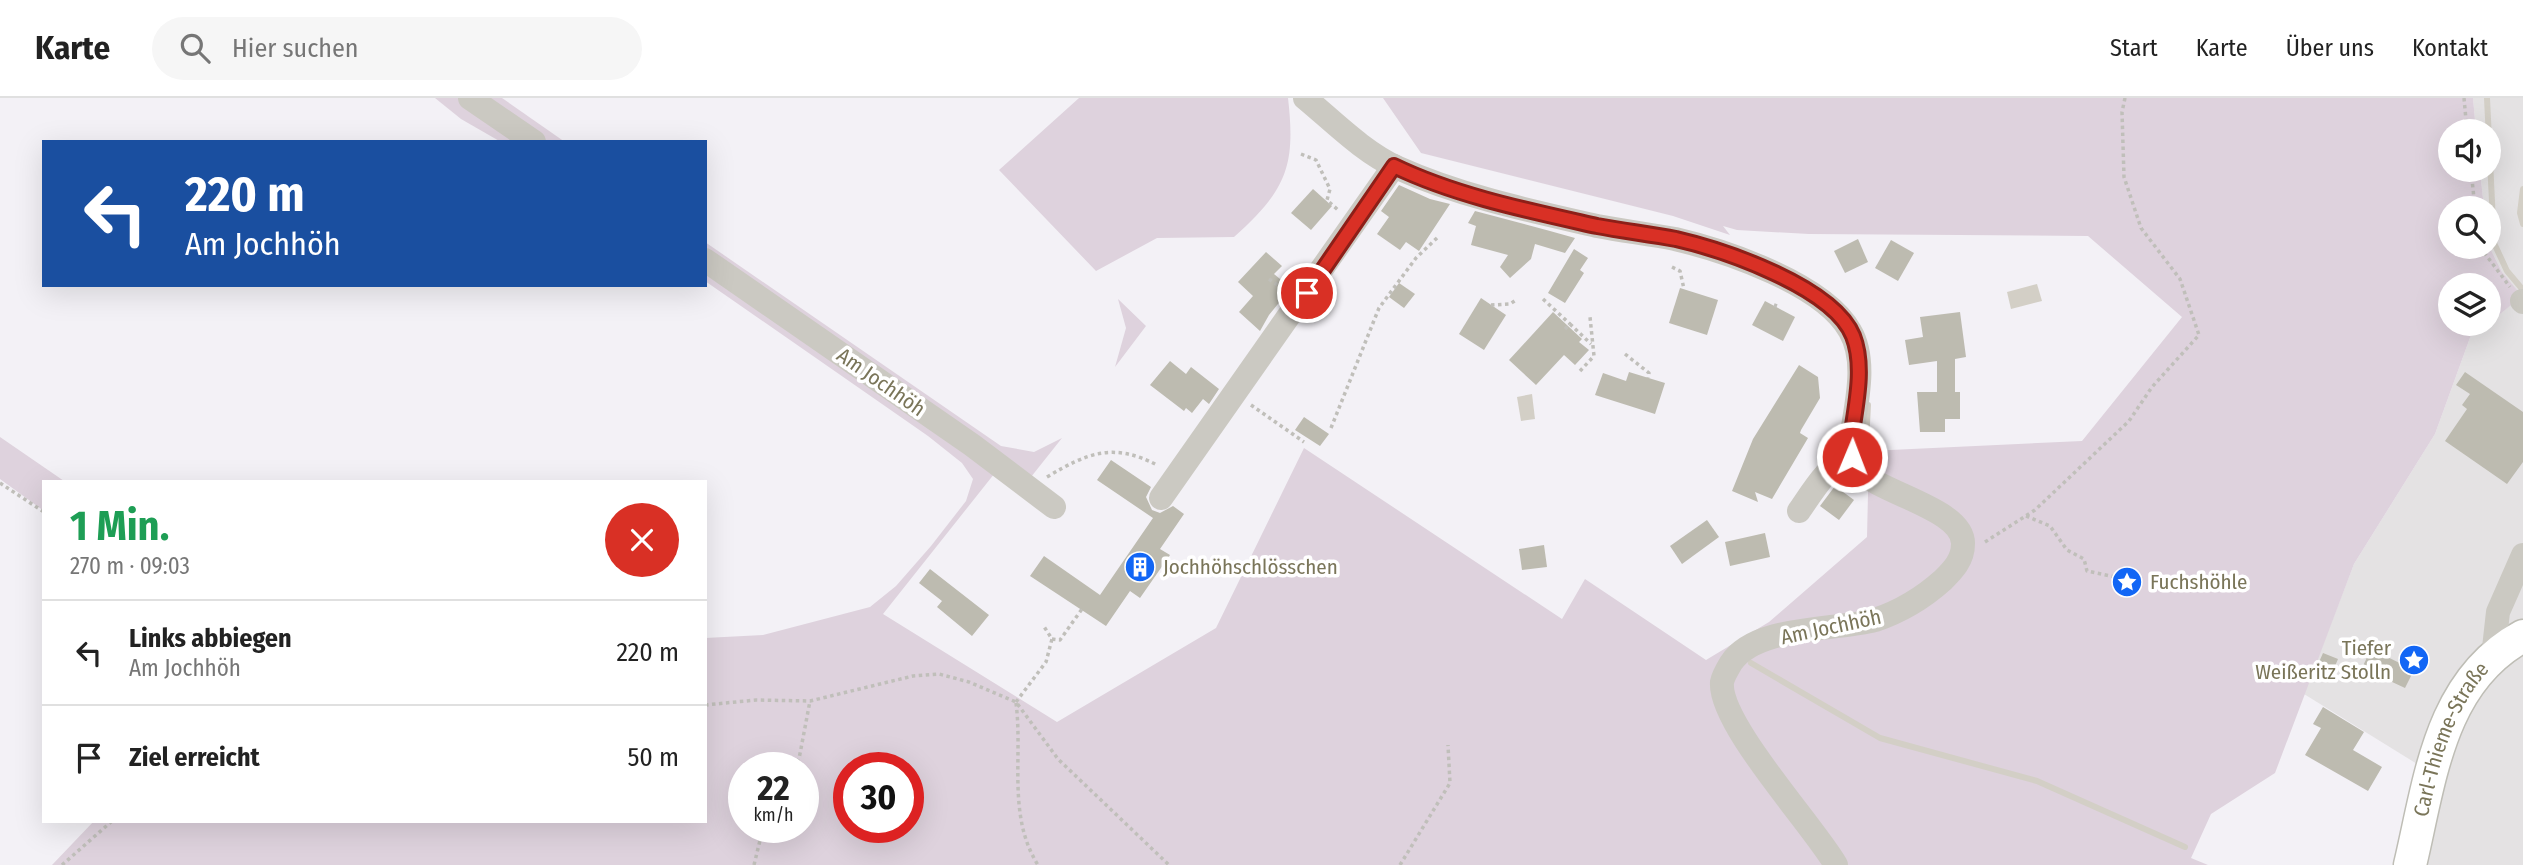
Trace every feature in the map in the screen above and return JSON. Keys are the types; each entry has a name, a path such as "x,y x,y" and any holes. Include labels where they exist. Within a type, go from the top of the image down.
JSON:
{"main road":[{"name":"Carl-Thieme-Straße","path":"2410,865 2443,730 2456,702 2476,673 2503,643"}],"street":[{"path":"470,98 531,140"},
{"path":"1305,98 1362,145 1394,166 1488,199 1600,226 1678,240 1725,254 1763,269 1817,298 1842,318 1852,333 1858,353 1850,446 1852,457 1860,471 1879,484 1944,516 1953,524 1964,542 1962,556"},
{"path":"1161,498 1394,166"},
{"name":"Am Jochhöh","path":"707,261 972,445 1054,507"},
{"path":"1799,511 1844,458 1852,457"},
{"path":"2503,643 2498,612 2523,555"},
{"name":"Am Jochhöh","path":"1836,865 1802,814 1744,737 1727,708 1722,683 1736,657 1756,644 1797,631 1872,621 1890,614 1937,585 1955,568 1962,556"}],"path":[{"path":"1962,556 2026,516 2129,421 2152,387 2199,335 2180,279 2141,228 2124,177 2122,112 2125,98"},
{"path":"2464,98 2466,119"},
{"path":"1301,154 1316,160 1325,173 1330,189 1327,200"},
{"path":"1331,428 1379,307 1416,258 1438,237"},
{"path":"2489,259 2522,302"},
{"path":"1672,267 1680,271 1684,289"},
{"path":"1543,299 1592,345"},
{"path":"1491,305 1510,304 1516,300"},
{"path":"1580,370 1594,356 1590,317"},
{"path":"1565,329 1570,324"},
{"path":"1625,354 1640,363 1648,373 1648,378"},
{"path":"1241,397 1304,442"},
{"path":"1032,490 1082,457 1099,453 1132,454 1177,477"},
{"path":"0,483 42,511"},
{"path":"2026,516 2050,526 2067,550 2084,559 2087,571 2120,578"},
{"path":"1052,639 1060,640 1082,609"},
{"path":"1038,865 1030,853 1019,806 1016,775 1020,731 1016,702 1046,662 1052,639 1044,625"},
{"path":"707,705 756,700 810,701 913,676 939,674 1016,702 1058,759 1169,865"},
{"path":"800,752 810,701"},
{"path":"1399,865 1450,783 1448,746"},
{"path":"62,865 109,823"},
{"path":"754,865 759,843"}],"shaded area":[{"path":"435,98 502,98 562,140 498,140 461,119"},
{"path":"1079,98 1288,98 1290,142 1283,176 1266,205 1234,237 1157,238 1096,271 999,170"},
{"path":"1383,98 2473,98 2475,119 2438,119 2438,182 2481,182 2483,196 2438,196 2438,259 2496,259 2502,272 2522,296 2501,313 2501,273 2438,273 2438,336 2471,336 2435,434 2354,564 2275,773 2211,814 2191,858 2208,865 52,865 92,823 707,823 707,638 763,635 870,607 896,586 931,546 966,501 973,479 962,463 928,436 707,282 707,243 1001,446 1034,452 1062,438 1031,477 1006,459 883,614 1057,722 1216,628 1304,448 1562,619 1585,579 1706,660 1769,622 1867,537 1869,451 2082,441 2182,317 2088,236 1809,234 1737,230 1723,226 1730,235 1673,216 1421,153"},
{"path":"2473,98 2523,98 2523,865 2425,865 2443,780 2304,694 2354,564 2435,434 2471,336 2501,336 2501,313 2521,296 2496,259 2501,259 2501,196 2483,196 2481,182 2501,182 2501,119 2475,119"},
{"path":"2037,284 2042,301 2011,309 2007,292"},
{"path":"1118,299 1146,326 1115,367 1126,328"},
{"path":"1532,394 1535,419 1521,421 1517,397"},
{"path":"0,437 63,480 42,480 42,510 0,479"}],"building":[{"path":"1399,185 1430,199 1450,204 1419,251 1406,242 1400,250 1377,234 1389,217 1381,211"},
{"path":"1313,189 1332,206 1311,230 1291,213"},
{"path":"1475,211 1575,238 1565,253 1535,244 1531,259 1510,278 1500,267 1508,255 1471,245 1476,226 1468,223"},
{"path":"1858,239 1868,262 1845,273 1834,251"},
{"path":"1891,240 1914,253 1898,281 1875,268"},
{"path":"1574,249 1588,258 1580,270 1584,273 1565,303 1548,293"},
{"path":"1266,252 1282,266 1274,274 1291,288 1260,331 1239,312 1253,296 1238,282"},
{"path":"1399,283 1415,294 1404,308 1389,297"},
{"path":"1680,288 1718,300 1707,335 1669,323"},
{"path":"1481,298 1506,315 1484,350 1459,334"},
{"path":"1765,301 1795,317 1783,341 1752,325"},
{"path":"1553,312 1582,339 1579,342 1589,350 1575,365 1564,355 1536,385 1509,360"},
{"path":"1960,312 1966,357 1955,359 1955,392 1960,392 1960,419 1945,419 1945,432 1920,432 1917,392 1937,392 1937,361 1909,365 1905,340 1923,337 1920,317"},
{"path":"1170,361 1186,374 1191,367 1219,389 1209,404 1203,399 1192,413 1186,408 1184,411 1150,385"},
{"path":"1799,365 1818,377 1820,398 1800,433 1808,438 1772,499 1755,492 1758,502 1732,491 1753,439"},
{"path":"1629,372 1665,383 1655,414 1595,395 1603,373 1626,381"},
{"path":"2465,372 2523,412 2523,462 2507,484 2445,441 2467,409 2462,405 2470,394 2456,385"},
{"path":"1304,417 1329,434 1320,446 1295,430"},
{"path":"1111,460 1151,487 1146,497 1152,510 1160,513 1173,506 1184,514 1160,549 1170,555 1140,598 1130,591 1106,626 1030,576 1044,556 1100,595 1153,518 1097,480"},
{"path":"1835,486 1854,500 1839,520 1820,506"},
{"path":"1707,520 1719,537 1682,564 1670,546"},
{"path":"1765,533 1770,557 1730,566 1725,542"},
{"path":"1544,545 1547,567 1522,570 1519,549"},
{"path":"930,569 989,615 972,636 937,607 942,601 919,583"},
{"path":"2371,649 2414,670 2405,688 2362,668"},
{"path":"2323,653 2338,659 2328,683 2313,676"},
{"path":"2323,707 2364,732 2353,750 2382,767 2368,791 2305,755 2321,728 2313,724"}],"waterway":[{"path":"2487,98 2494,243 2507,271 2523,290"},
{"path":"2523,189 2520,213 2523,224"},
{"path":"1866,442 1868,405"},
{"path":"1751,663 1880,738 2037,781 2185,847"}],"place":[{"name":"Jochhöhschlösschen","path":"1140,567"},
{"name":"Fuchshöhle","path":"2127,582"},
{"name":"Tiefer Weißeritz Stolln","path":"2414,660"}],"route":[{"path":"1307,293 1394,166 1488,199 1600,226 1678,240 1725,254 1763,269 1817,298 1842,318 1852,333 1858,353 1858,368 1850,446 1852,457"}]}
